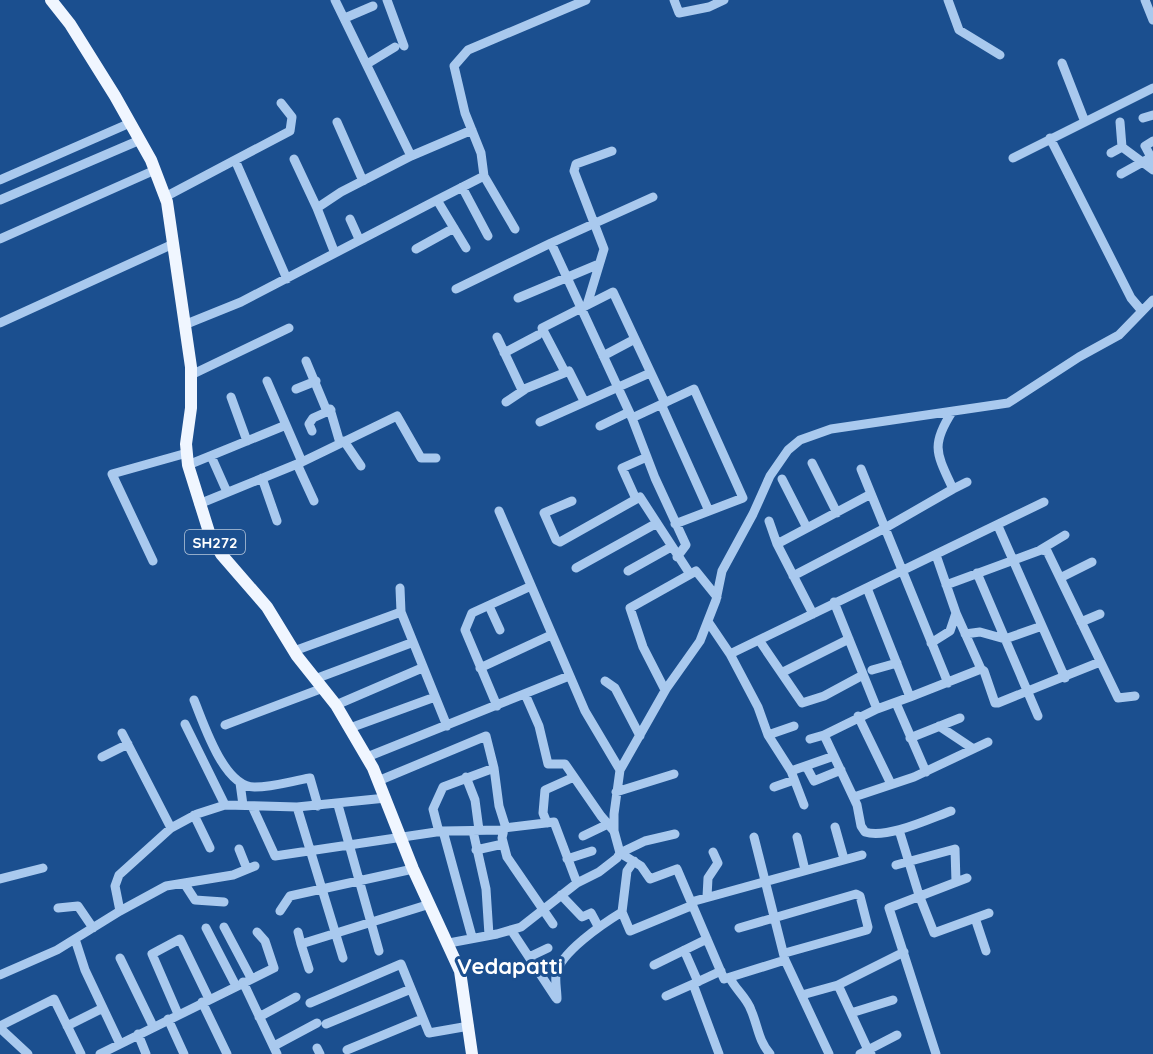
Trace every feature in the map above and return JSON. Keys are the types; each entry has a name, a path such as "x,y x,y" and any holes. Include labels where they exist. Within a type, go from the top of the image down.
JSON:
{"main road":[{"name":"SH272","path":"51,0 70,24 140,140 165,197 191,375 188,459 199,504 222,554 267,606 294,651 336,705 367,757 386,798 413,869 460,971 472,1054"}],"street":[{"path":"335,0 411,156"},
{"path":"367,64 400,46 387,0"},
{"path":"515,228 484,176 481,153 454,66 468,50 586,0"},
{"path":"674,0 679,13 709,7 724,0"},
{"path":"948,0 959,30 1000,55"},
{"path":"1145,0 1153,20"},
{"path":"345,18 373,6"},
{"path":"1062,63 1085,122"},
{"path":"1013,158 1151,89 1153,100"},
{"path":"165,197 291,131 292,117 281,103"},
{"path":"1143,118 1153,115"},
{"path":"337,122 363,181"},
{"path":"1120,122 1122,147"},
{"path":"0,180 130,123"},
{"path":"317,208 411,156 472,130"},
{"path":"1050,138 1131,298 1142,311"},
{"path":"0,200 140,140"},
{"path":"1153,141 1145,146 1148,161 1153,170"},
{"path":"1111,153 1122,147"},
{"path":"1122,147 1148,161"},
{"path":"584,306 604,249 596,223 574,171 576,164 612,151"},
{"path":"294,159 334,251"},
{"path":"235,160 287,279"},
{"path":"1121,174 1148,161"},
{"path":"0,239 155,170"},
{"path":"184,325 241,302 287,279 334,251 484,176"},
{"path":"462,187 488,236"},
{"path":"456,289 653,197"},
{"path":"438,200 466,248"},
{"path":"350,219 359,239"},
{"path":"416,249 454,228"},
{"path":"551,243 566,276 584,306 603,356 631,415 646,457 686,545 677,556"},
{"path":"0,324 173,244"},
{"path":"518,298 599,264"},
{"path":"565,372 542,328 614,293 709,511"},
{"path":"611,827 620,770 665,690 700,641 709,623 722,571 779,462 800,440 831,429 1008,403 1078,357 1119,335 1153,300"},
{"path":"191,375 289,328"},
{"path":"504,353 538,335"},
{"path":"497,338 519,389 524,390"},
{"path":"603,356 635,339"},
{"path":"306,362 326,409 331,410"},
{"path":"506,402 524,390 569,370 584,401"},
{"path":"540,422 617,386 650,374"},
{"path":"267,381 314,501"},
{"path":"296,389 316,381"},
{"path":"600,426 694,389 743,498 757,507"},
{"path":"231,397 247,441"},
{"path":"312,431 309,424 313,418 331,410"},
{"path":"331,410 342,442 362,466"},
{"path":"952,412 939,432 937,443 939,457 952,489"},
{"path":"199,504 299,463 397,416 421,458 436,458"},
{"path":"153,561 112,474 211,456 286,425"},
{"path":"211,456 227,492"},
{"path":"636,499 622,468 646,457"},
{"path":"812,463 837,513"},
{"path":"861,469 948,682"},
{"path":"262,478 277,520"},
{"path":"782,479 807,528"},
{"path":"793,576 967,482"},
{"path":"777,544 871,494"},
{"path":"572,501 544,513 558,541 640,497 690,574"},
{"path":"675,524 743,498"},
{"path":"730,654 1044,502"},
{"path":"499,511 529,586 585,711 620,770"},
{"path":"769,521 777,544 813,614"},
{"path":"576,568 657,523"},
{"path":"998,526 1065,678"},
{"path":"946,585 1040,550 1065,535"},
{"path":"628,571 671,547"},
{"path":"1040,550 1047,551 1118,698 1135,696"},
{"path":"936,555 956,613 996,704 1100,662"},
{"path":"1060,578 1092,562"},
{"path":"665,690 643,647 630,608 696,570 717,597"},
{"path":"977,573 1038,716"},
{"path":"497,706 465,630 472,613 529,586"},
{"path":"400,588 401,612 411,643 447,726"},
{"path":"867,588 910,697"},
{"path":"834,602 877,710"},
{"path":"489,606 500,630"},
{"path":"294,651 401,612"},
{"path":"931,643 950,631 956,613"},
{"path":"1081,622 1100,614"},
{"path":"709,623 730,654 758,707 768,735 793,776 804,805"},
{"path":"965,634 980,632 1005,639 1042,626"},
{"path":"480,668 551,635"},
{"path":"783,672 849,639"},
{"path":"759,640 802,703 824,696 862,675"},
{"path":"225,725 411,643"},
{"path":"872,670 897,663"},
{"path":"336,705 422,668"},
{"path":"810,740 858,716 981,669"},
{"path":"367,757 569,676"},
{"path":"605,681 615,688 640,736"},
{"path":"525,694 539,726 548,764 565,764 611,827 620,853 634,861 650,879 677,869 724,979 867,930 868,927 860,896 856,894 739,928"},
{"path":"350,728 435,697"},
{"path":"194,700 223,766 240,783 253,788 310,778 318,806"},
{"path":"896,703 926,772"},
{"path":"858,716 891,784"},
{"path":"910,738 960,718"},
{"path":"185,724 225,805"},
{"path":"768,735 794,726"},
{"path":"939,726 972,748"},
{"path":"122,733 171,828"},
{"path":"824,735 854,797 865,832 874,834 899,830 951,811"},
{"path":"378,781 486,736 494,768 503,844 507,857 553,924"},
{"path":"854,797 926,772 988,742"},
{"path":"102,757 128,744"},
{"path":"774,787 806,766 834,756"},
{"path":"806,766 814,781 841,770"},
{"path":"472,937 433,809 443,787 494,768"},
{"path":"616,792 674,774"},
{"path":"466,777 475,800 476,850 486,889 489,935"},
{"path":"547,823 543,813 545,790 574,777"},
{"path":"240,783 247,806 275,856 350,847 441,831 503,829 554,822 577,883"},
{"path":"120,911 115,886 119,875 171,828 194,815 225,805 297,807 338,805 386,798"},
{"path":"338,805 379,951"},
{"path":"297,807 344,958"},
{"path":"194,815 210,848"},
{"path":"583,836 611,827"},
{"path":"835,827 844,860"},
{"path":"899,830 919,895 934,933 989,913"},
{"path":"449,943 522,927 577,883 599,872 620,853 645,841 675,834"},
{"path":"754,837 785,957 829,1054"},
{"path":"797,837 805,870"},
{"path":"476,850 503,844"},
{"path":"0,975 57,950 166,886 235,880 251,868 239,849"},
{"path":"896,865 955,849 956,882"},
{"path":"567,859 592,851"},
{"path":"707,897 708,878 718,863 713,852"},
{"path":"634,861 627,871 622,912 630,931 707,897 862,855"},
{"path":"0,879 44,867"},
{"path":"280,911 290,896 413,869"},
{"path":"936,1054 890,908 967,878"},
{"path":"184,883 195,900 224,902"},
{"path":"561,895 582,917 591,913 598,926"},
{"path":"302,944 430,904"},
{"path":"58,908 78,906 93,928"},
{"path":"511,930 557,999 556,974 572,949 598,926 622,912"},
{"path":"975,918 986,951"},
{"path":"224,927 238,955 243,982 275,1050 322,1024 411,989"},
{"path":"206,928 224,962 243,982"},
{"path":"101,1054 153,1026 274,968 265,941 257,932"},
{"path":"298,933 309,969"},
{"path":"75,939 120,1044"},
{"path":"178,1014 152,954 180,939 227,1054"},
{"path":"654,965 707,939"},
{"path":"529,957 548,948"},
{"path":"684,950 719,1054"},
{"path":"802,994 838,985 904,952"},
{"path":"224,962 238,955"},
{"path":"120,958 153,1026"},
{"path":"310,1003 401,964 422,1019 431,1035 469,1026"},
{"path":"666,996 721,971"},
{"path":"729,978 735,990 751,1008 760,1041 770,1054"},
{"path":"838,985 866,1053 897,1035"},
{"path":"260,1017 296,998"},
{"path":"28,1054 1,1031 54,999 81,1054"},
{"path":"851,1013 893,999"},
{"path":"67,1026 103,1008"},
{"path":"168,1019 184,1054"},
{"path":"347,1050 422,1019"},
{"path":"138,1034 146,1054"}],"district":[{"name":"Vedapatti","path":"510,966"}]}
